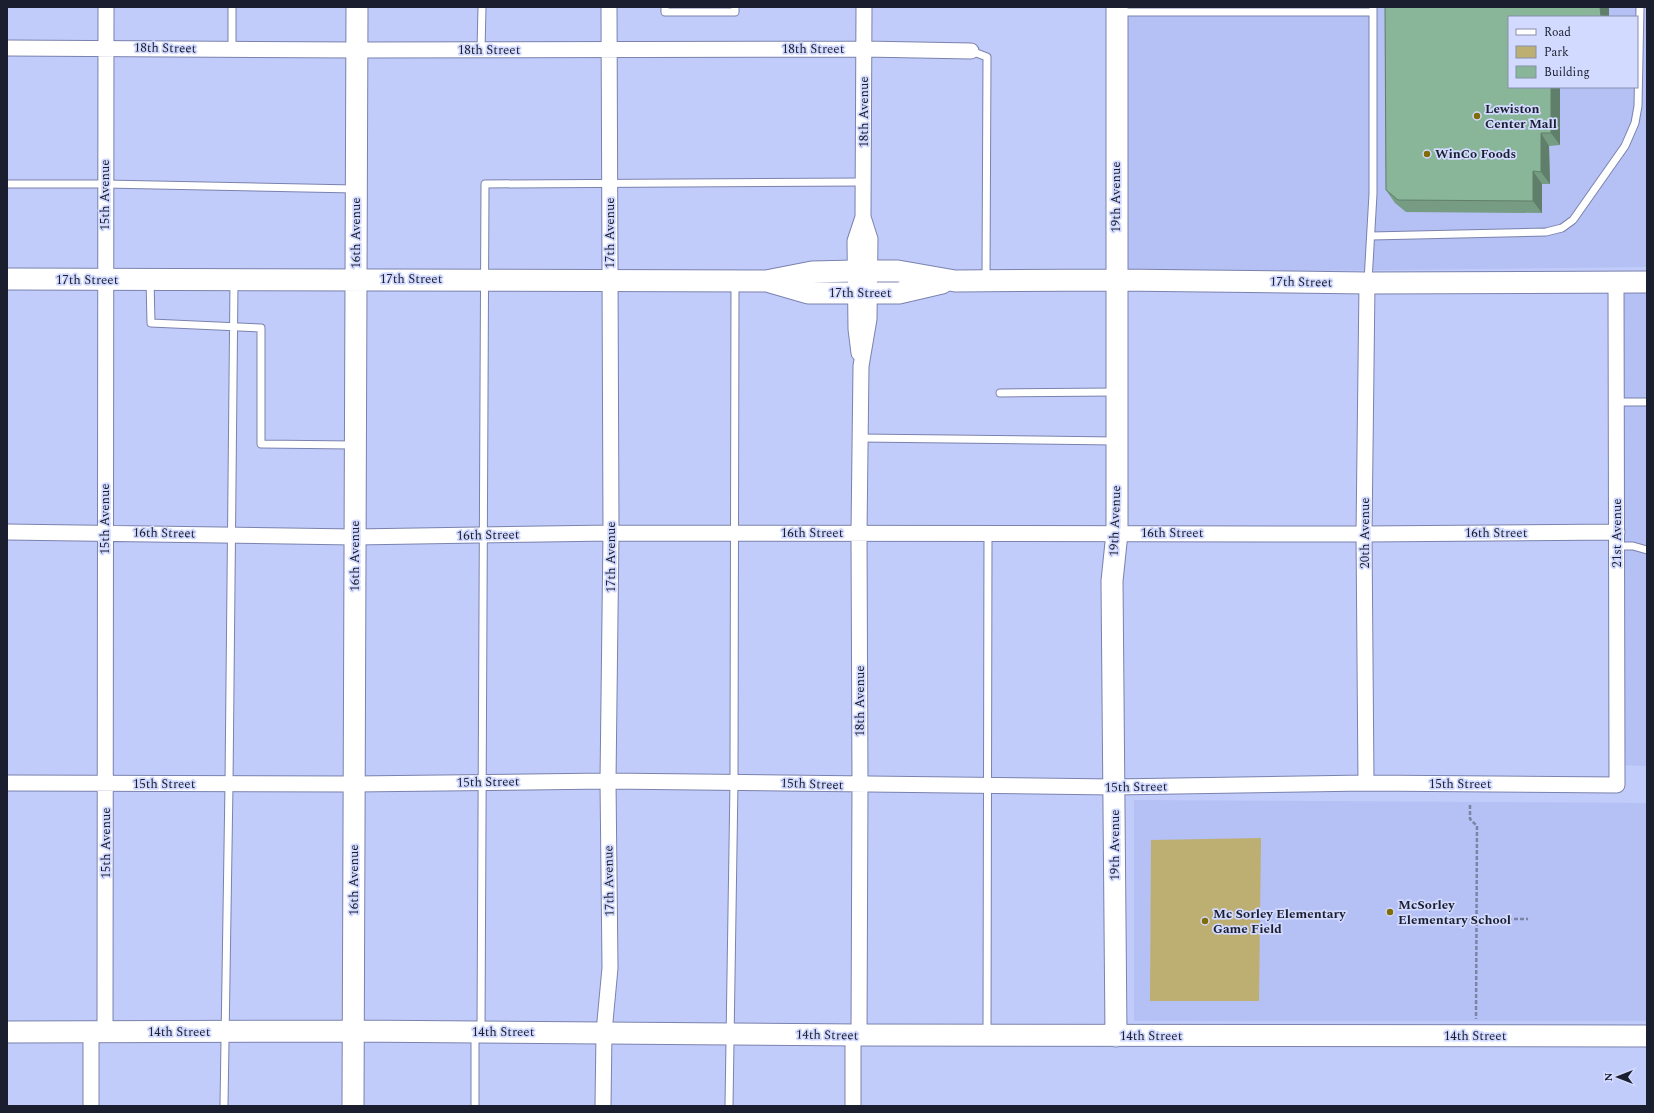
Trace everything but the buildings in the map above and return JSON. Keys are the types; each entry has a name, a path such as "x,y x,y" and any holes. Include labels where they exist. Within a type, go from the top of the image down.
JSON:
{"main road":[{"name":"16th Avenue","path":"353,1106 357,7"},
{"name":"19th Avenue","path":"1116,1036 1112,581 1117,533 1117,9"},
{"name":"17th Street","path":"7,279 766,281 812,272 898,271 955,281 1116,280 1367,283 1647,282"},
{"name":"17th Street","path":"766,281 808,292 862,293 899,292 955,281"},
{"name":"14th Street","path":"7,1032 478,1031 987,1036 1647,1036"}],"street":[{"name":"15th Avenue","path":"91,1106 98,1032 106,784 106,7"},
{"name":"17th Avenue","path":"603,1106 604,1032 610,968 608,781 611,533 609,7"},
{"name":"18th Avenue","path":"853,1106 856,1035 860,785 859,533 861,366 856,328 862,293 862,271 870,239 863,217 864,7"},
{"name":"18th Street","path":"7,48 356,50 864,49 971,51"},
{"name":"21st Avenue","path":"1616,281 1615,402 1617,539 1617,785"},
{"name":"20th Avenue","path":"1366,783 1364,534 1367,283"},
{"name":"16th Street","path":"7,532 105,532 355,537 611,533 1364,534 1617,539"},
{"name":"15th Street","path":"7,784 354,784 608,781 1114,788 1366,783 1617,785"}],"lane":[{"path":"232,7 232,49"},
{"path":"481,50 482,7"},
{"path":"665,7 665,12 735,12 735,7"},
{"path":"1371,236 1546,232 1562,228 1573,220 1625,146 1635,123 1638,106 1640,7"},
{"path":"1117,9 1373,9 1373,186 1367,283"},
{"path":"971,51 987,57 986,281"},
{"path":"475,1106 483,782 486,184 863,182"},
{"path":"7,184 105,184 356,189"},
{"path":"224,1106 234,279"},
{"path":"150,280 151,323 261,328 261,444 355,445"},
{"path":"729,1106 734,782 735,281"},
{"path":"1000,393 1116,392"},
{"path":"1615,402 1647,402"},
{"path":"860,438 1117,441"},
{"path":"987,1036 988,533"},
{"path":"1617,539 1647,550"}],"path":[{"path":"1470,804 1470,819 1477,826 1476,1024"},
{"path":"1418,919 1528,919"}],"shaded area":[{"name":"Lewiston Center Mall","path":"1125,7 1647,7 1647,267 1123,273"},
{"path":"1616,281 1647,282 1647,766 1617,765"},
{"name":"McSorley Elementary School","path":"1134,800 1647,803 1647,1021 1134,1021"}],"green space":[{"name":"Mc Sorley Elementary Game Field","path":"1261,838 1259,1001 1150,1001 1151,840"}],"place":[{"name":"Lewiston Center Mall","path":"1477,116"},
{"name":"WinCo Foods","path":"1427,154"},
{"name":"McSorley Elementary School","path":"1390,912"},
{"name":"Mc Sorley Elementary Game Field","path":"1205,921"}]}
